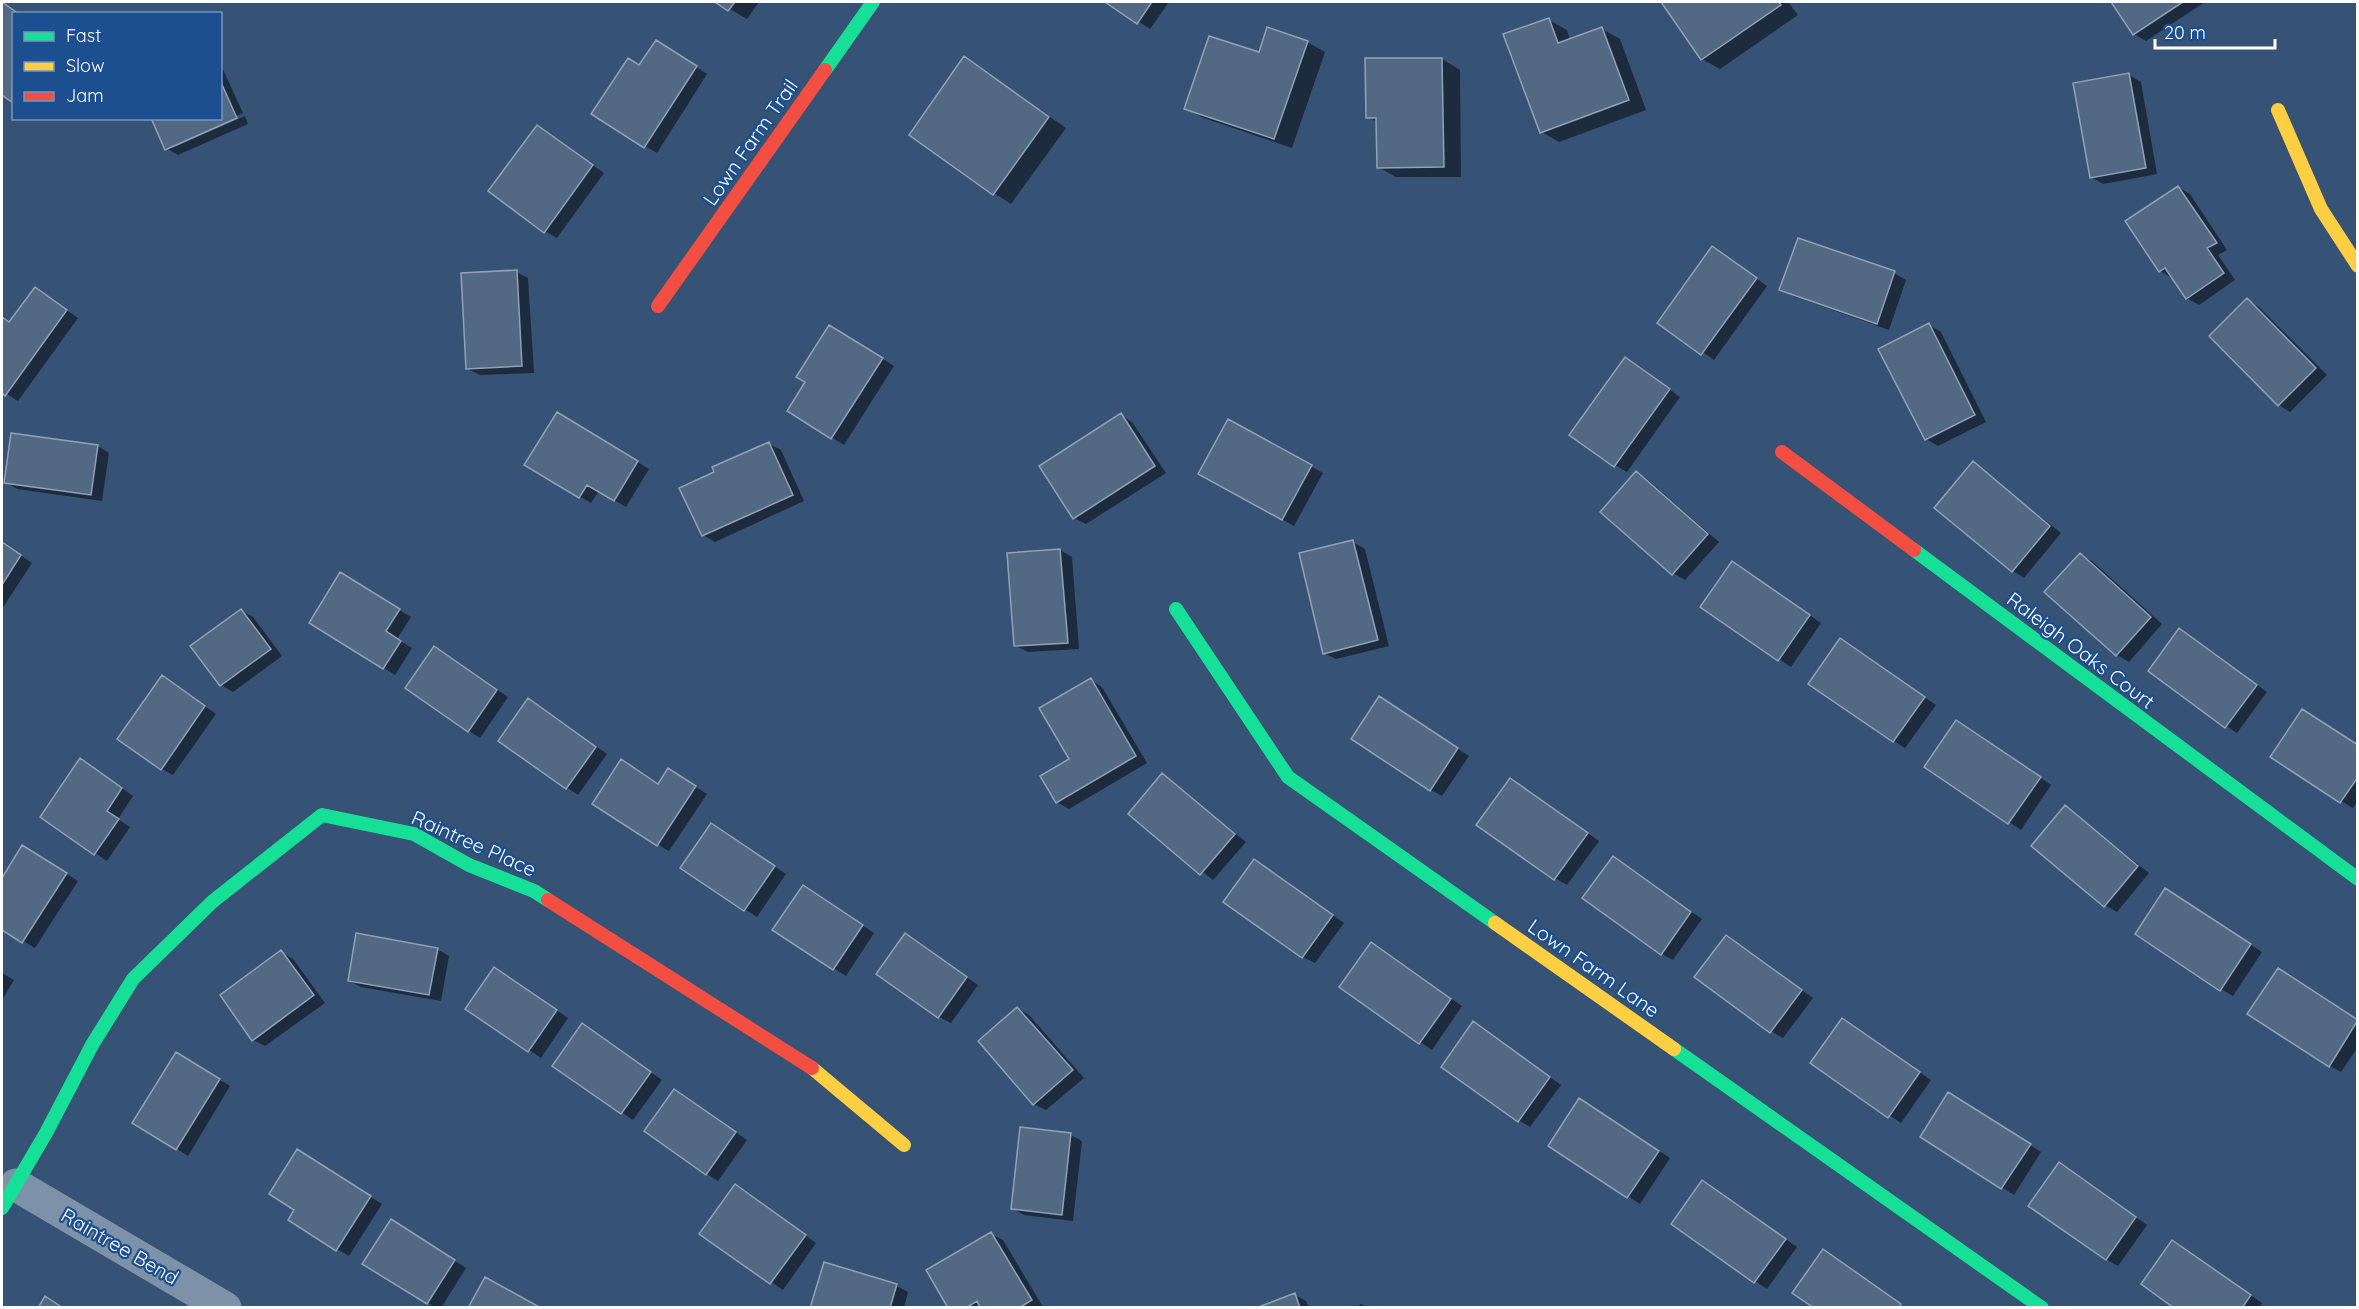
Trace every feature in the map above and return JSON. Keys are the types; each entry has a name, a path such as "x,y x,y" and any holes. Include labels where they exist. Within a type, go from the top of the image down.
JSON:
{"street":[{"name":"Lown Farm Trail","path":"658,306 873,2"},
{"path":"2278,110 2321,209 2358,266"},
{"name":"Raleigh Oaks Court","path":"1782,452 2358,879"},
{"name":"Lown Farm Lane","path":"1176,609 1288,777 2042,1308"},
{"name":"Raintree Place","path":"9,1196 46,1133 92,1045 133,979 212,902 322,815 414,834 469,866 534,891 814,1070 904,1145"},
{"name":"Raintree Bend","path":"9,1196 225,1308"}],"building":[{"path":"2,2 16,12 12,12 12,102 2,95"},
{"path":"715,2 735,2 728,11"},
{"path":"1105,2 1152,2 1137,24"},
{"path":"1661,2 1779,2 1781,5 1701,60"},
{"path":"2111,2 2183,2 2133,35"},
{"path":"1549,18 1558,43 1602,27 1629,100 1540,133 1503,34"},
{"path":"1267,27 1308,41 1274,139 1184,109 1209,36 1259,52"},
{"path":"656,40 697,66 644,148 591,114 628,58 639,65"},
{"path":"964,56 1049,117 993,195 909,135"},
{"path":"1365,58 1442,58 1444,167 1377,168 1376,118 1366,118"},
{"path":"2129,73 2146,168 2090,178 2073,83"},
{"path":"222,84 237,118 165,150 152,120 222,120"},
{"path":"537,125 593,165 544,233 488,191"},
{"path":"2178,186 2217,243 2207,248 2224,273 2186,299 2165,268 2159,272 2125,221"},
{"path":"1798,238 1895,271 1877,324 1779,290"},
{"path":"1712,246 1757,278 1701,355 1657,323"},
{"path":"517,270 522,366 466,369 461,273"},
{"path":"35,287 67,310 5,396 2,393 2,317 9,322"},
{"path":"2247,298 2316,368 2278,406 2209,336"},
{"path":"1929,323 1975,415 1925,440 1878,349"},
{"path":"829,325 883,358 831,439 787,411 805,382 796,377"},
{"path":"1625,357 1670,389 1614,467 1569,435"},
{"path":"557,412 638,461 614,501 587,485 579,498 524,465"},
{"path":"1121,413 1155,466 1073,519 1039,466"},
{"path":"1228,419 1312,465 1282,520 1198,474"},
{"path":"11,433 98,445 91,495 4,483"},
{"path":"769,442 793,495 702,536 679,488 714,472 712,467"},
{"path":"1973,461 2050,526 2012,572 1934,508"},
{"path":"1636,471 1708,534 1672,575 1600,512"},
{"path":"1353,540 1378,640 1323,654 1299,553"},
{"path":"2,542 21,555 2,585"},
{"path":"1060,549 1068,643 1014,646 1007,553"},
{"path":"2080,553 2151,617 2116,656 2044,592"},
{"path":"1732,561 1810,615 1778,661 1700,607"},
{"path":"340,572 400,609 386,631 401,641 383,669 309,623"},
{"path":"241,609 271,649 220,686 190,646"},
{"path":"2179,628 2257,685 2225,728 2148,671"},
{"path":"1840,638 1925,697 1893,742 1808,684"},
{"path":"434,646 497,690 468,732 405,688"},
{"path":"162,675 205,706 161,770 117,739"},
{"path":"1091,678 1136,756 1056,803 1040,776 1069,759 1039,708"},
{"path":"1379,696 1458,748 1430,791 1351,739"},
{"path":"528,698 596,747 566,789 498,741"},
{"path":"2302,709 2358,745 2358,777 2340,803 2270,757"},
{"path":"1956,720 2041,777 2008,824 1924,767"},
{"path":"80,758 122,788 107,811 119,819 94,855 40,817"},
{"path":"621,759 658,784 668,768 696,786 657,846 592,804"},
{"path":"1162,773 1235,834 1200,875 1128,814"},
{"path":"1510,778 1588,833 1554,880 1476,825"},
{"path":"2065,805 2138,866 2104,907 2031,846"},
{"path":"711,823 775,866 744,911 680,868"},
{"path":"22,845 67,873 22,943 2,930 2,878"},
{"path":"1613,856 1691,912 1661,955 1582,898"},
{"path":"1254,859 1333,915 1302,958 1223,902"},
{"path":"803,885 863,925 833,970 772,930"},
{"path":"2165,888 2251,944 2220,991 2135,934"},
{"path":"356,933 438,948 429,995 348,981"},
{"path":"905,933 967,977 938,1018 876,974"},
{"path":"1726,935 1802,990 1770,1033 1694,977"},
{"path":"1371,942 1451,999 1419,1044 1339,987"},
{"path":"281,950 314,995 252,1041 220,995"},
{"path":"494,967 557,1010 528,1052 465,1009"},
{"path":"2278,968 2358,1020 2329,1067 2247,1014"},
{"path":"1017,1007 1073,1070 1033,1105 978,1041"},
{"path":"1842,1018 1920,1072 1888,1118 1810,1063"},
{"path":"1473,1021 1550,1077 1518,1122 1441,1067"},
{"path":"582,1023 651,1072 621,1114 552,1066"},
{"path":"176,1052 220,1079 176,1150 132,1123"},
{"path":"674,1089 736,1132 706,1175 644,1131"},
{"path":"1948,1092 2031,1144 2001,1189 1920,1137"},
{"path":"1579,1098 1659,1151 1627,1198 1548,1146"},
{"path":"1020,1127 1071,1133 1062,1215 1011,1209"},
{"path":"297,1149 371,1196 336,1251 288,1220 294,1210 269,1194"},
{"path":"2059,1162 2136,1217 2106,1260 2028,1206"},
{"path":"1702,1180 1786,1239 1754,1283 1671,1224"},
{"path":"735,1184 806,1235 770,1284 699,1234"},
{"path":"391,1219 455,1260 427,1304 362,1264"},
{"path":"991,1232 1032,1300 1019,1308 980,1308 977,1301 966,1308 948,1308 926,1270"},
{"path":"2172,1240 2251,1295 2242,1308 2174,1308 2141,1284"},
{"path":"1823,1249 1901,1304 1899,1308 1814,1308 1792,1293"},
{"path":"824,1262 897,1284 890,1308 810,1308"},
{"path":"485,1277 541,1308 468,1308"},
{"path":"1295,1293 1300,1308 1256,1308"},
{"path":"45,1296 63,1308 38,1308"}],"traffic: fast":[{"path":"825,70 873,2"},
{"path":"1914,550 2358,879"},
{"path":"1176,609 1288,777 1495,923"},
{"path":"2,1208 46,1133 92,1045 133,979 212,902 322,815 414,834 469,865 534,891 548,900"},
{"path":"1674,1049 2042,1308"}],"traffic: slow":[{"path":"2278,110 2321,209 2358,266"},
{"path":"1495,923 1674,1049"},
{"path":"812,1068 904,1145"}],"traffic: jam":[{"path":"658,306 825,70"},
{"path":"1782,452 1914,550"},
{"path":"548,900 812,1068"}]}
